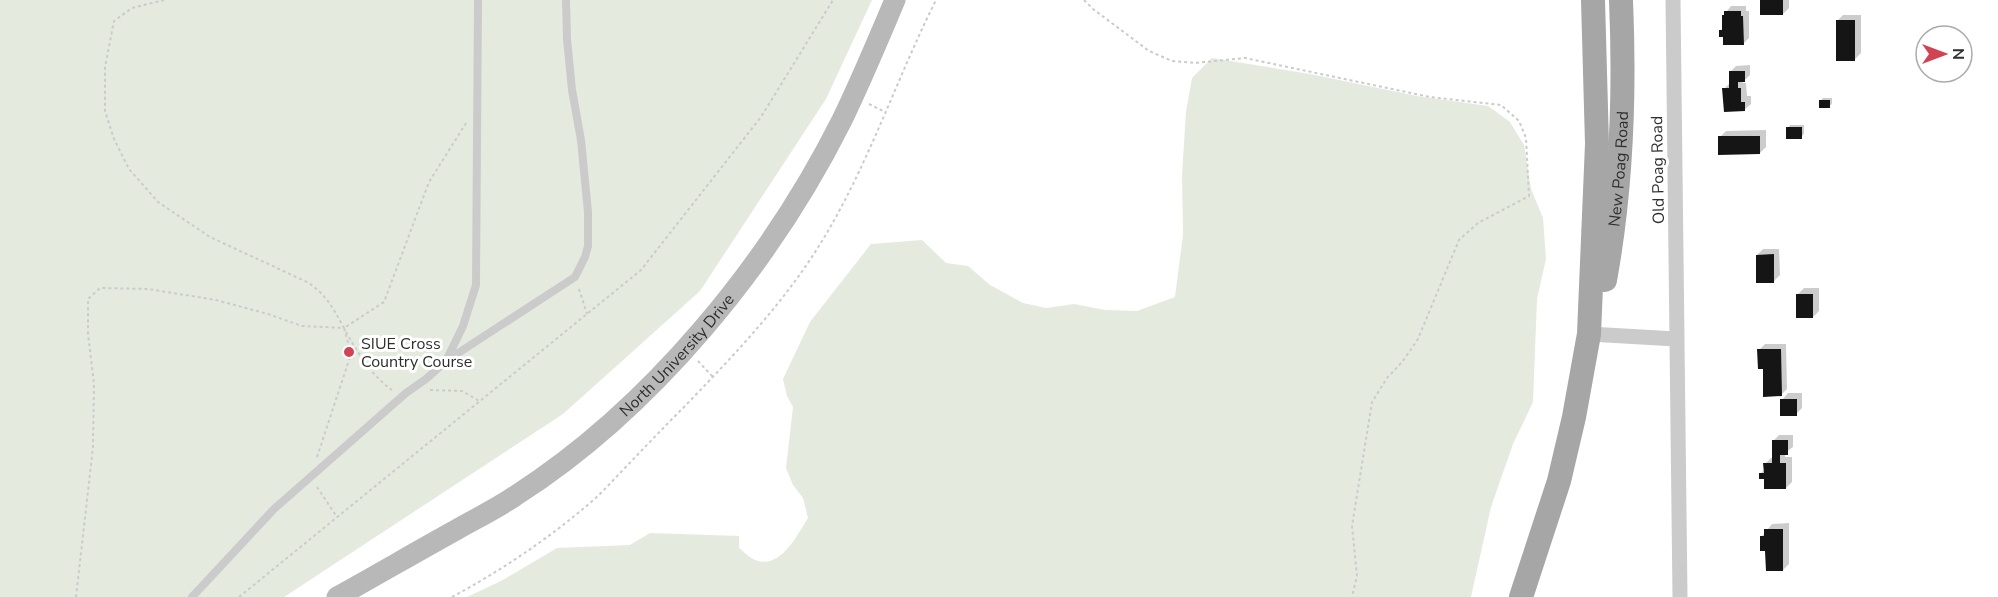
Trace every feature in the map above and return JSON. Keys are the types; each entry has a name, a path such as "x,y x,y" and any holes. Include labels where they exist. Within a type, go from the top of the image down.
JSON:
{"main road":[{"name":"North University Drive","path":"337,597 515,496 568,458 614,419 646,390 685,349 755,262 817,166 849,105 895,0"},
{"name":"New Poag Road","path":"1521,597 1558,481 1574,417 1589,334 1597,144 1593,0"},
{"name":"New Poag Road","path":"1589,334 1601,300 1618,170 1623,106 1621,0"}],"street":[{"name":"Old Poag Road","path":"1673,0 1680,597"},
{"path":"1589,334 1676,339"}],"lane":[{"path":"446,361 463,326 476,285 478,0"},
{"path":"192,597 274,509 406,393 446,361 575,277 588,246 588,212 581,140 572,90 566,0"}],"path":[{"path":"164,0 132,8 114,21 105,67 105,111 114,139 129,169 158,202 210,237 320,290 330,303 360,356 381,382 396,393 435,390 462,391 481,402"},
{"path":"239,597 641,270 761,117 833,0"},
{"path":"1084,0 1149,51 1172,61 1195,63 1245,58 1430,97 1501,105 1519,121 1526,138 1529,196 1478,223 1459,240 1418,339 1403,361 1387,378 1372,402 1352,526 1357,576 1352,597"},
{"path":"76,597 93,447 94,384 88,334 88,299 100,288 148,289 216,300 302,326 344,328 384,302 429,182 478,102"},
{"path":"575,277 587,314"},
{"path":"337,518 310,476 351,354 344,328"},
{"path":"685,349 713,377"}],"shaded area":[{"name":"SIUE Cross Country Course","path":"0,0 872,0 826,99 700,291 563,414 284,597 0,597"},
{"path":"1212,58 1310,74 1417,96 1488,106 1510,122 1524,145 1531,189 1543,218 1546,259 1537,299 1533,402 1513,444 1491,507 1471,597 467,597 501,581 557,548 630,545 650,533 739,536 739,548 755,560 764,562 780,556 808,518 803,498 793,485 786,468 793,407 787,396 783,379 810,322 871,244 922,240 946,263 968,266 990,285 1023,303 1046,308 1074,304 1105,310 1137,311 1175,297 1183,235 1182,175 1186,112 1192,78"}],"building":[{"path":"1760,0 1783,0 1783,15 1760,15"},
{"path":"1724,11 1741,11 1744,45 1723,45 1723,37 1719,37 1719,30 1722,30"},
{"path":"1836,20 1855,20 1855,61 1836,61"},
{"path":"1729,71 1745,71 1745,82 1738,82 1738,88 1741,88 1741,102 1745,102 1745,111 1724,112 1722,88 1729,88"},
{"path":"1819,100 1830,100 1830,108 1819,108"},
{"path":"1786,127 1802,127 1802,139 1786,139"},
{"path":"1718,136 1760,136 1760,154 1718,155"},
{"path":"1774,254 1774,283 1756,283 1756,255"},
{"path":"1796,294 1813,294 1813,318 1796,318"},
{"path":"1757,349 1781,349 1782,396 1763,397 1763,369 1758,369"},
{"path":"1780,399 1797,399 1797,416 1780,416"},
{"path":"1772,440 1788,440 1788,455 1780,455 1780,463 1786,463 1786,489 1764,489 1764,479 1759,479 1759,473 1764,473 1763,463 1772,463"},
{"path":"1764,529 1783,529 1783,571 1766,571 1765,551 1760,551 1760,536 1764,536"}],"place":[{"name":"SIUE Cross Country Course","path":"349,352"}]}
